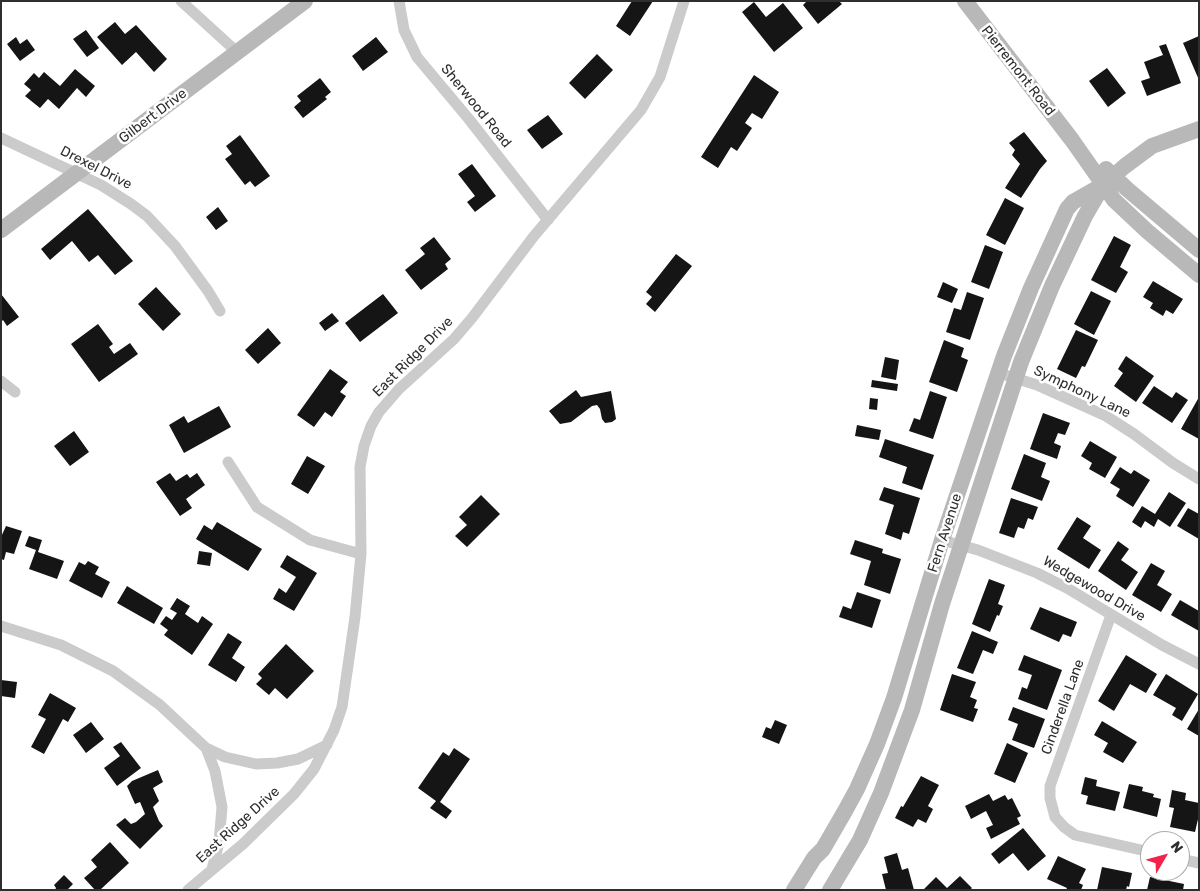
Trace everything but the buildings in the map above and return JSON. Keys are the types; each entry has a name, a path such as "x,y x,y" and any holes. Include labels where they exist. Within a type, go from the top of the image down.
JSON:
{"street":[{"path":"181,1 236,52"},
{"name":"Gilbert Drive","path":"1,230 304,1"},
{"name":"Sherwood Road","path":"399,1 404,30 417,57 468,118 548,220"},
{"name":"East Ridge Drive","path":"188,890 250,838 294,794 314,769 328,744 342,707 355,617 361,554 360,467 364,446 371,426 379,412 399,389 454,338 472,318 548,220 641,110 655,89 668,57 684,1"},
{"name":"Pierremont Road","path":"965,1 1072,140 1108,181 1199,250"},
{"name":"Fern Avenue","path":"794,890 823,849 845,811 877,744 921,614 942,540 999,373 1031,288 1067,209 1073,202 1108,181 1152,146 1199,129"},
{"name":"Drexel Drive","path":"1,138 101,185 131,204 157,225 175,246 208,291 220,312"},
{"name":"Pierremont Road","path":"1108,181 1114,200 1146,231 1199,275"},
{"name":"Fern Avenue","path":"830,890 860,840 881,793 912,710 928,648 1016,378 1052,286 1085,216 1108,181"},
{"name":"Symphony Lane","path":"999,373 1056,393 1106,416 1199,479"},
{"path":"1,381 15,392"},
{"path":"228,462 257,507 310,540 361,554"},
{"name":"Wedgewood Drive","path":"942,540 1018,564 1037,572 1199,664"},
{"name":"Cinderella Lane","path":"1112,615 1050,786 1050,798 1055,817 1075,835 1140,850"},
{"path":"1,626 61,645 113,671 160,705 206,748 235,761 267,764 298,759 328,744"},
{"path":"206,748 215,771 222,807 220,843 212,869"}]}
